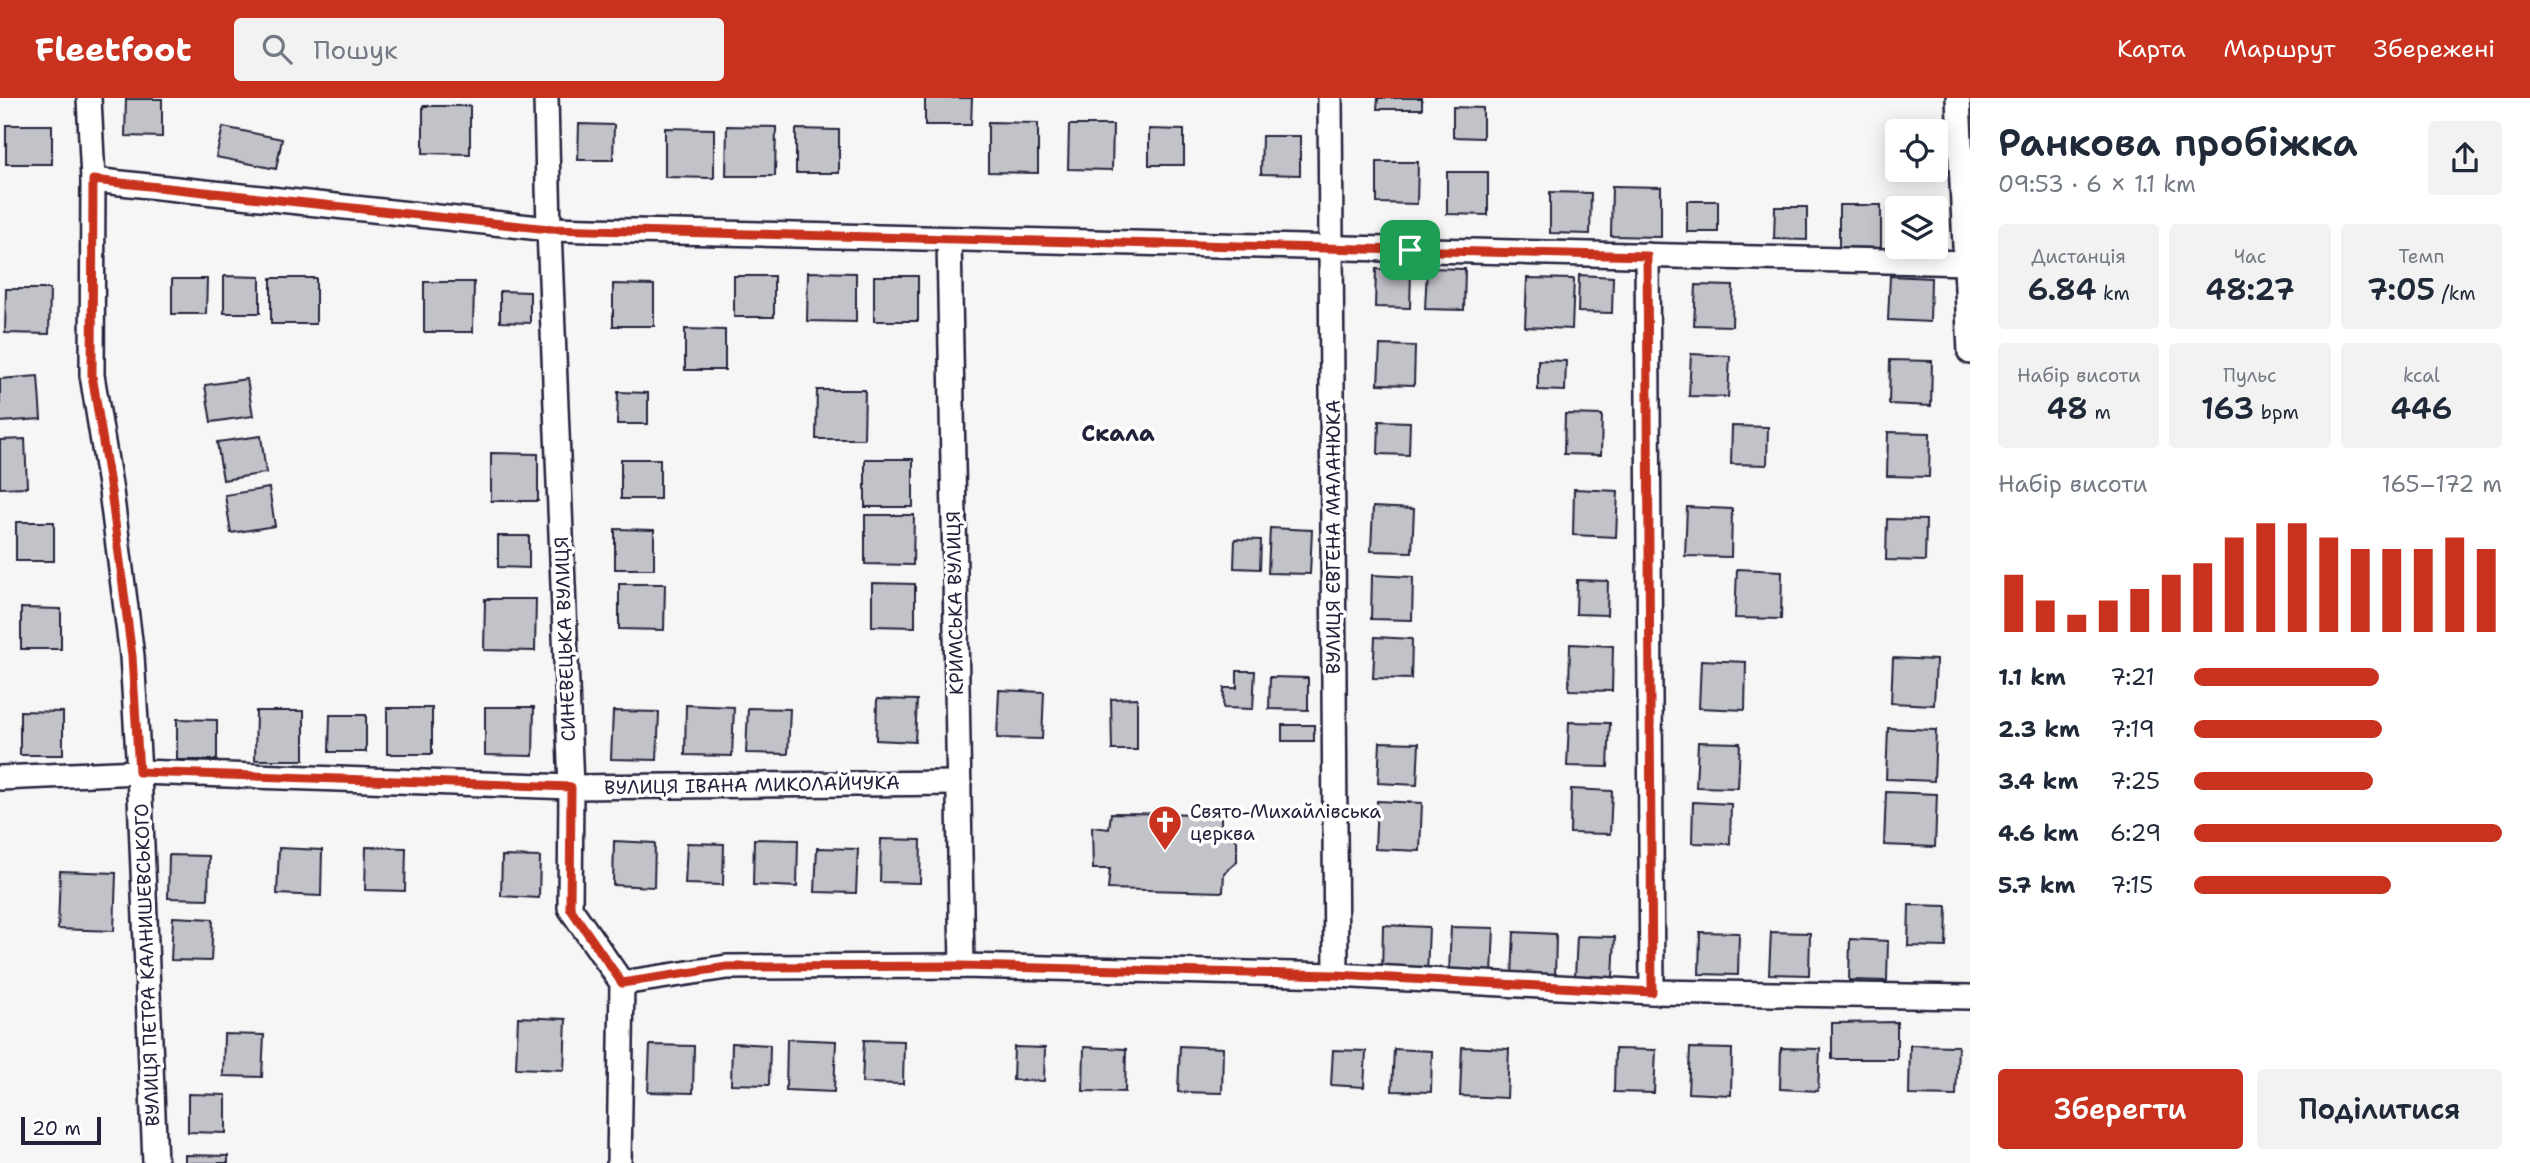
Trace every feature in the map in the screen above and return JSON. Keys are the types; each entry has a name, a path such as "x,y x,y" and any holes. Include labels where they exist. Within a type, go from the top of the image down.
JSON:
{"street":[{"name":"ВУЛИЦЯ ПЕТРА КАЛНИШЕВСЬКОГО","path":"89,98 93,180 92,375 111,491 130,642 139,772 155,1163"},
{"name":"СИНЕВЕЦЬКА ВУЛИЦЯ","path":"546,98 571,787 570,908 622,983"},
{"name":"ВУЛИЦЯ ЄВГЕНА МАЛАНЮКА","path":"1330,98 1336,975"},
{"path":"1958,98 1968,263 1970,352"},
{"path":"93,180 549,229 1968,263"},
{"name":"КРИМСЬКА ВУЛИЦЯ","path":"949,239 961,966"},
{"path":"1647,256 1652,992"},
{"name":"ВУЛИЦЯ ІВАНА МИКОЛАЙЧУКА","path":"0,778 139,772 571,787 958,783"},
{"path":"619,1163 622,983 727,967 961,966 1336,975 1652,992 1970,997"}],"building":[{"path":"925,98 972,98 971,125 925,125"},
{"path":"1378,98 1422,98 1422,109 1377,109"},
{"path":"126,99 162,99 162,137 125,136"},
{"path":"423,106 470,106 470,154 423,153"},
{"path":"1453,107 1483,108 1483,138 1453,137"},
{"path":"988,122 1038,123 1038,173 988,172"},
{"path":"579,124 614,125 613,160 578,160"},
{"path":"6,125 52,125 52,164 6,164"},
{"path":"1069,125 1113,125 1112,170 1068,169"},
{"path":"727,126 776,127 775,176 726,176"},
{"path":"223,127 282,139 276,169 216,157"},
{"path":"665,128 714,129 714,178 665,177"},
{"path":"796,129 839,130 839,173 796,173"},
{"path":"1149,129 1184,130 1184,165 1149,165"},
{"path":"1262,136 1300,136 1300,175 1261,174"},
{"path":"1377,162 1418,162 1417,204 1377,203"},
{"path":"1447,172 1488,172 1488,215 1447,214"},
{"path":"1612,186 1661,187 1661,237 1611,236"},
{"path":"1550,192 1591,193 1590,234 1550,233"},
{"path":"1687,201 1718,201 1718,232 1687,232"},
{"path":"1839,205 1881,205 1881,248 1839,247"},
{"path":"1775,207 1807,207 1807,240 1774,239"},
{"path":"1427,268 1465,269 1464,310 1425,309"},
{"path":"1376,269 1411,270 1410,308 1375,307"},
{"path":"808,272 856,273 856,322 807,321"},
{"path":"1579,275 1613,277 1612,313 1578,312"},
{"path":"224,276 260,277 260,313 224,313"},
{"path":"734,276 774,276 774,317 734,317"},
{"path":"874,276 918,276 918,321 874,321"},
{"path":"1890,276 1931,278 1930,322 1888,320"},
{"path":"271,278 316,278 316,324 271,324"},
{"path":"1527,278 1574,279 1572,329 1525,327"},
{"path":"172,279 207,279 206,314 172,314"},
{"path":"424,282 474,282 473,332 424,332"},
{"path":"613,284 654,285 654,326 613,326"},
{"path":"1696,285 1733,286 1732,326 1694,325"},
{"path":"6,289 50,289 49,334 5,333"},
{"path":"500,291 530,292 530,323 500,322"},
{"path":"685,329 725,330 725,370 685,370"},
{"path":"1380,345 1415,346 1414,385 1378,384"},
{"path":"1691,354 1730,356 1728,397 1689,396"},
{"path":"1538,360 1566,361 1565,391 1538,390"},
{"path":"1890,360 1932,361 1931,406 1889,404"},
{"path":"38,376 41,419 0,422 0,379"},
{"path":"247,379 253,416 211,422 205,385"},
{"path":"817,390 865,390 864,439 816,439"},
{"path":"618,392 648,393 648,424 617,424"},
{"path":"1565,414 1602,415 1601,455 1564,454"},
{"path":"1379,421 1410,422 1409,455 1378,454"},
{"path":"1732,426 1768,427 1767,465 1731,464"},
{"path":"1888,432 1930,433 1929,477 1887,476"},
{"path":"261,436 266,473 223,480 217,442"},
{"path":"25,439 27,487 0,488 0,440"},
{"path":"491,453 538,454 538,501 491,501"},
{"path":"621,459 660,459 660,499 621,499"},
{"path":"865,459 913,459 913,507 865,507"},
{"path":"269,488 275,526 231,533 225,495"},
{"path":"1574,489 1618,491 1616,537 1573,535"},
{"path":"1373,507 1414,509 1412,552 1371,551"},
{"path":"1687,507 1732,509 1731,557 1685,556"},
{"path":"865,515 914,515 913,565 865,564"},
{"path":"1887,519 1926,520 1925,561 1886,560"},
{"path":"16,522 54,522 54,561 16,561"},
{"path":"1270,528 1312,530 1310,574 1268,573"},
{"path":"615,529 654,530 654,569 615,569"},
{"path":"498,536 529,536 529,568 498,567"},
{"path":"1235,539 1261,540 1260,569 1234,568"},
{"path":"1737,569 1782,571 1781,619 1735,618"},
{"path":"1372,575 1413,577 1412,620 1371,619"},
{"path":"1577,580 1608,581 1607,615 1576,614"},
{"path":"872,583 915,584 915,627 872,626"},
{"path":"619,584 665,584 664,630 619,629"},
{"path":"485,599 536,599 535,651 484,650"},
{"path":"21,608 61,609 61,649 21,649"},
{"path":"1375,637 1412,639 1411,679 1373,678"},
{"path":"1570,644 1613,646 1612,691 1569,690"},
{"path":"1893,658 1936,660 1934,705 1891,703"},
{"path":"1701,660 1746,662 1745,710 1699,708"},
{"path":"1237,671 1255,671 1253,709 1223,708 1224,688 1237,688"},
{"path":"1270,677 1308,678 1308,710 1269,709"},
{"path":"999,690 1044,692 1042,739 997,738"},
{"path":"1137,698 1137,750 1112,750 1111,699"},
{"path":"877,699 917,700 915,742 876,740"},
{"path":"686,705 734,707 732,756 685,755"},
{"path":"485,707 534,707 533,756 485,755"},
{"path":"387,708 432,708 432,754 387,754"},
{"path":"748,708 790,709 788,754 746,753"},
{"path":"20,711 63,712 63,755 20,755"},
{"path":"256,711 304,711 304,760 255,760"},
{"path":"613,711 659,712 657,760 611,759"},
{"path":"330,715 366,715 366,752 329,752"},
{"path":"177,719 217,720 217,760 177,760"},
{"path":"1569,722 1610,723 1608,767 1567,766"},
{"path":"1282,725 1314,725 1314,741 1282,741"},
{"path":"1888,728 1936,730 1934,781 1886,779"},
{"path":"1380,742 1419,743 1417,785 1378,783"},
{"path":"1698,742 1740,743 1738,788 1696,787"},
{"path":"1571,789 1612,791 1610,834 1570,833"},
{"path":"1886,792 1937,794 1935,847 1884,845"},
{"path":"1377,801 1422,803 1420,851 1375,849"},
{"path":"1693,802 1731,804 1730,844 1692,843"},
{"name":"Свято-Михайлівська церква","path":"1111,813 1221,814 1221,830 1237,841 1237,862 1224,873 1223,892 1108,889 1110,869 1093,869 1092,827 1109,829"},
{"path":"754,839 798,840 797,887 753,885"},
{"path":"881,839 921,840 920,883 880,882"},
{"path":"614,841 655,843 654,887 613,885"},
{"path":"687,843 724,844 723,885 685,884"},
{"path":"366,847 406,848 405,891 365,890"},
{"path":"279,848 322,850 321,896 277,894"},
{"path":"817,848 858,849 856,893 815,892"},
{"path":"169,855 209,856 208,899 168,898"},
{"path":"502,856 540,857 539,898 501,896"},
{"path":"60,871 116,873 114,931 58,929"},
{"path":"1909,905 1947,906 1946,947 1908,946"},
{"path":"173,917 213,919 211,961 171,960"},
{"path":"1383,925 1429,927 1427,975 1382,974"},
{"path":"1451,927 1494,928 1492,974 1449,973"},
{"path":"1514,932 1556,934 1555,979 1512,977"},
{"path":"1700,932 1739,933 1738,975 1699,974"},
{"path":"1771,932 1810,933 1809,975 1769,974"},
{"path":"1577,936 1615,937 1613,978 1575,977"},
{"path":"1850,939 1888,941 1887,981 1849,980"},
{"path":"518,1017 566,1019 564,1070 516,1068"},
{"path":"1897,1022 1897,1059 1832,1059 1832,1023"},
{"path":"224,1034 264,1035 262,1077 223,1076"},
{"path":"787,1039 836,1041 834,1092 786,1090"},
{"path":"864,1040 904,1041 903,1084 862,1083"},
{"path":"732,1043 770,1045 769,1085 731,1084"},
{"path":"650,1045 694,1046 693,1093 648,1092"},
{"path":"1910,1045 1958,1046 1956,1096 1909,1095"},
{"path":"1180,1046 1223,1048 1222,1093 1178,1092"},
{"path":"1014,1047 1045,1048 1044,1081 1013,1080"},
{"path":"1084,1047 1126,1049 1125,1092 1083,1091"},
{"path":"1462,1047 1509,1049 1507,1098 1460,1096"},
{"path":"1690,1048 1732,1049 1731,1095 1688,1093"},
{"path":"1781,1048 1820,1049 1818,1091 1780,1089"},
{"path":"1394,1049 1432,1051 1431,1092 1392,1091"},
{"path":"1615,1049 1656,1050 1654,1093 1614,1092"},
{"path":"1333,1050 1366,1051 1364,1087 1331,1085"},
{"path":"188,1094 226,1095 226,1133 188,1132"},
{"path":"185,1155 228,1156 228,1163 185,1163"}],"place":[{"name":"Свято-Михайлівська церква","path":"1165,852"}],"district":[{"name":"Скала","path":"1118,433"}],"route":[{"path":"93,180 549,229 1410,250 1647,256 1652,992 1336,975 961,966 727,967 622,983 570,908 571,787 139,772 132,656 111,491 92,375 93,180"}]}
